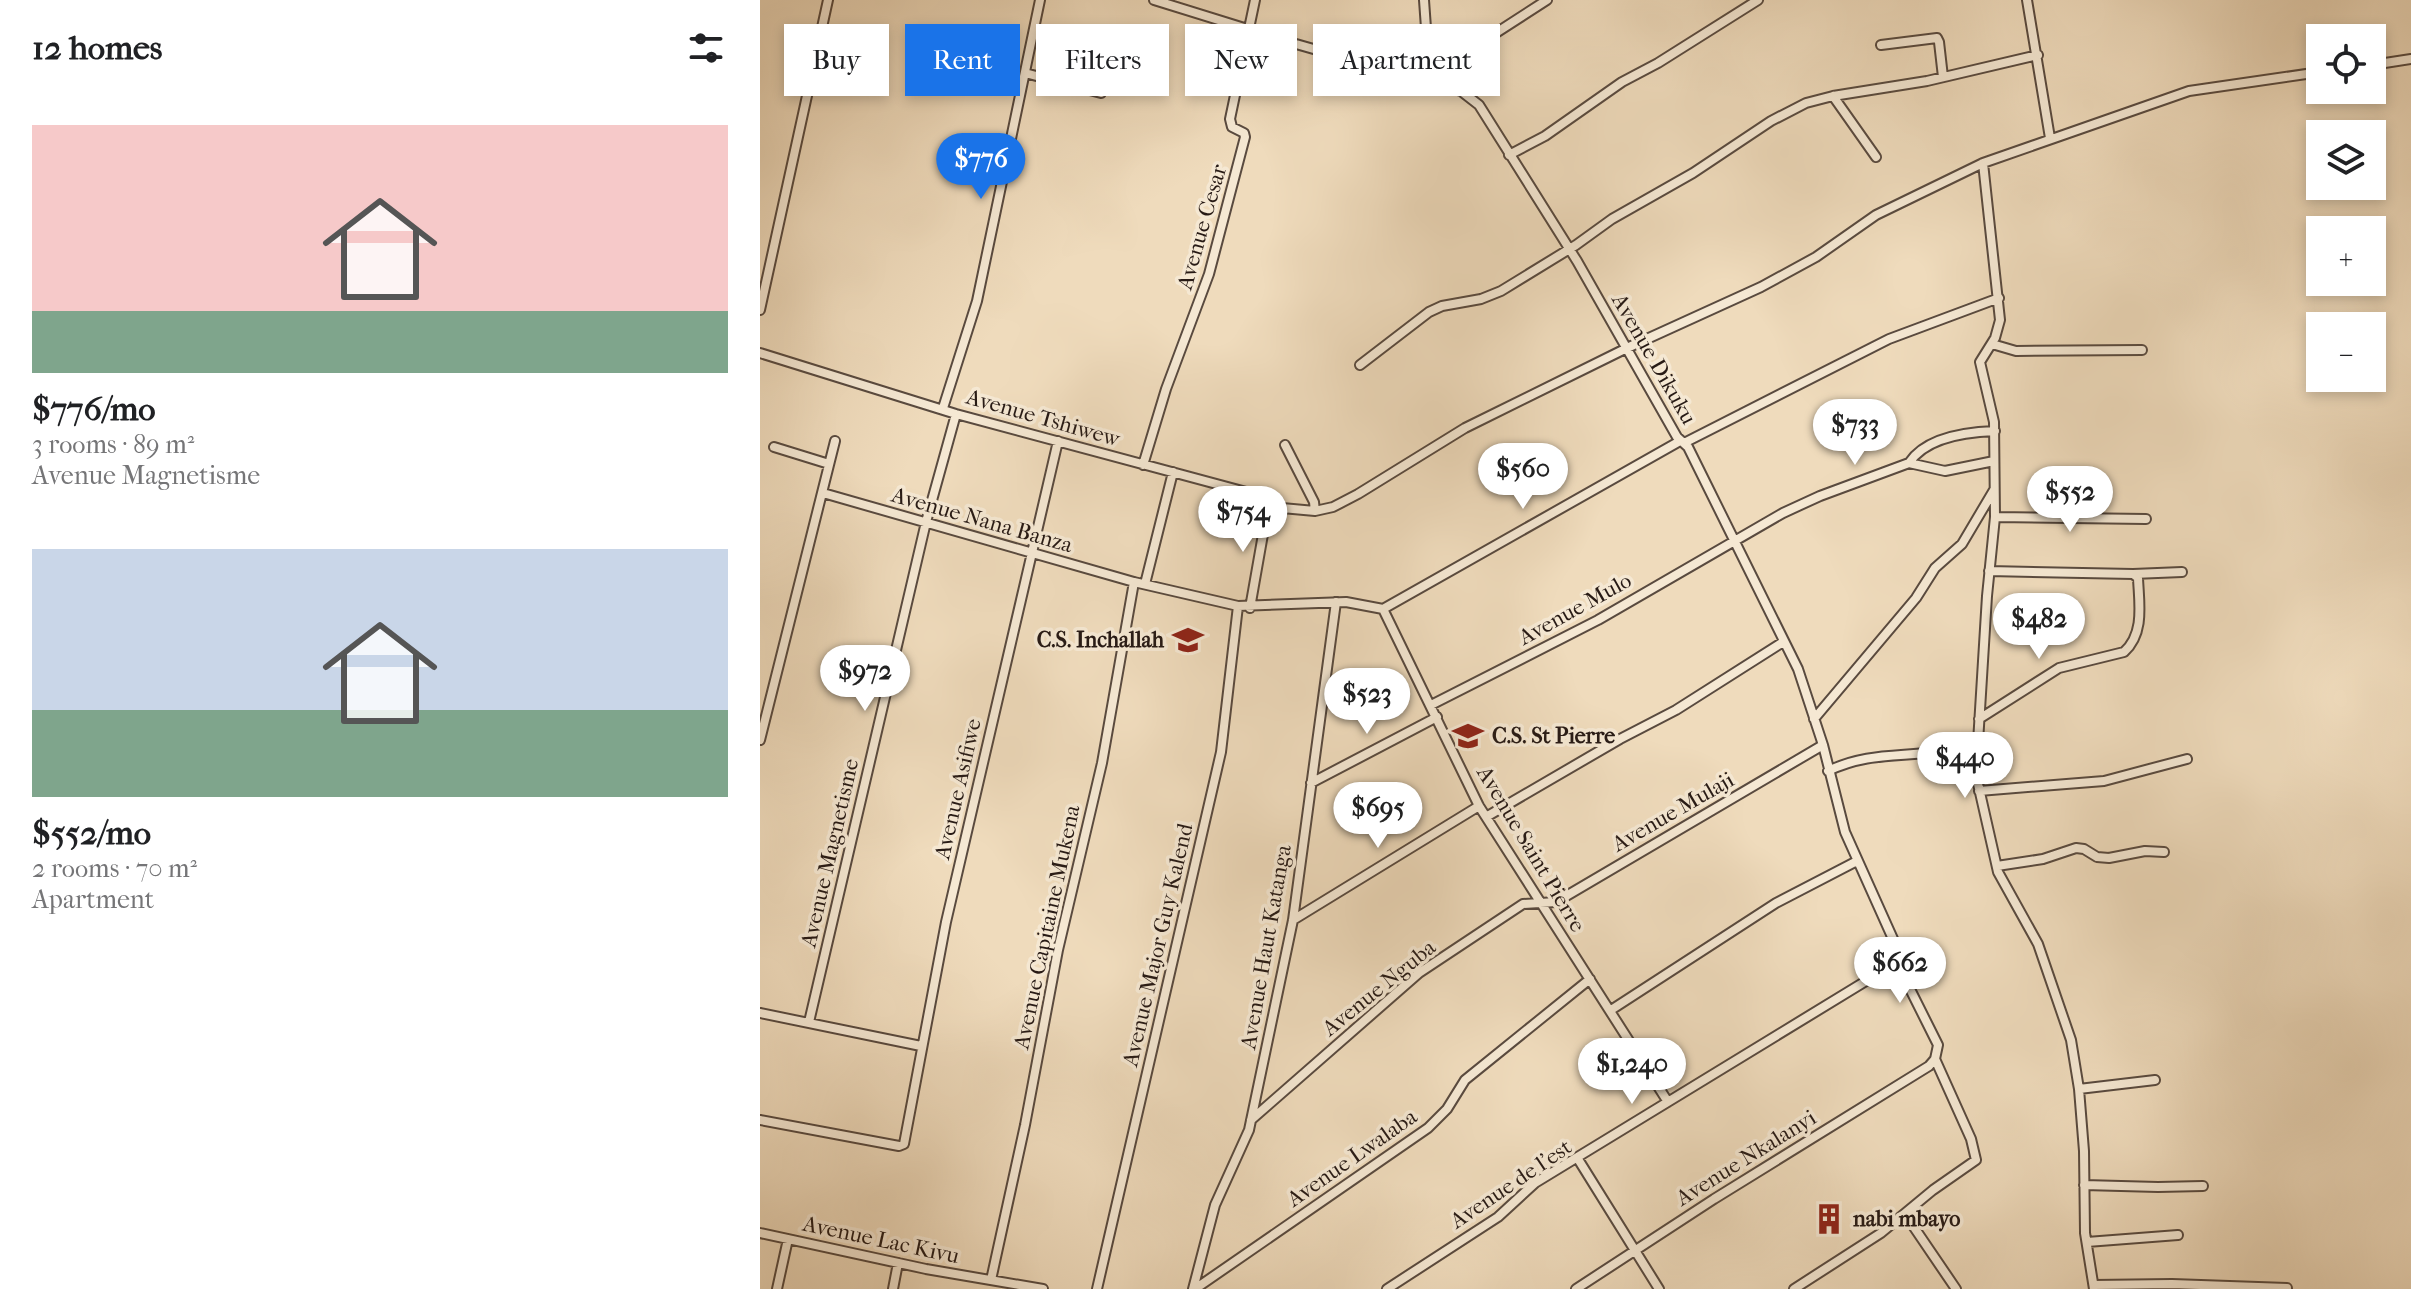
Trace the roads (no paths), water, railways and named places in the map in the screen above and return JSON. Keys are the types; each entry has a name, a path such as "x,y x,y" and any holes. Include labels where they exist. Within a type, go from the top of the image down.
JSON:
{"street":[{"path":"760,310 828,0"},
{"path":"943,408 977,301 1040,0"},
{"name":"Avenue Dikuku","path":"1154,0 1229,24"},
{"name":"Avenue Cesar","path":"1249,24 1255,0"},
{"path":"1424,0 1426,24"},
{"path":"1500,30 1547,0"},
{"path":"1509,155 1545,136 1622,82 1758,0"},
{"path":"2027,0 2050,138"},
{"path":"1881,45 1937,38 1943,77"},
{"path":"1360,365 1436,309 1501,291 1570,249 1604,224 1693,173 1771,121 1806,103 2038,55"},
{"path":"2386,63 2411,59"},
{"path":"1025,73 1036,76"},
{"path":"1285,445 1314,502 1315,511 1333,507 1465,428 1801,266 1876,215 1983,163 2189,91 2306,74"},
{"name":"Avenue Cesar","path":"1143,465 1169,378 1206,282 1245,137 1244,133 1232,127 1230,119 1235,96"},
{"name":"Avenue Dikuku","path":"1467,96 1473,99 1570,249 1682,442 1798,669 1823,745 1840,815 1857,861 1902,959 1900,969 1938,1045 1935,1059 1971,1139 1976,1158 1905,1214"},
{"path":"1833,96 1876,157"},
{"path":"1983,163 2000,320 1992,344 1980,362 1995,431 1995,517 1976,775 1997,866 2038,944 2071,1040 2079,1089 2087,1242 2094,1287 2147,1283 2287,1288"},
{"path":"760,246 771,249"},
{"path":"1383,609 1682,442 1889,339 1999,298"},
{"path":"1992,344 2016,351 2142,350"},
{"name":"Avenue Tshiwew","path":"760,353 956,414 1250,493 1268,506 1315,511"},
{"name":"Avenue Magnetisme","path":"809,1022 926,522 956,414"},
{"name":"Avenue Mulo","path":"1431,705 1598,620 1783,513 1909,463 1931,444 1952,437 1995,431"},
{"path":"760,740 835,441"},
{"name":"Avenue Asifiwe","path":"760,1120 901,1146 904,1144 956,879 1058,441"},
{"path":"774,447 829,464"},
{"path":"1909,463 1945,471 1994,461"},
{"path":"1145,584 1173,472"},
{"path":"1814,719 1916,598 1935,568 1962,544 1979,511 1995,490"},
{"name":"Avenue Nana Banza","path":"823,493 1134,582 1238,606 1250,608 1336,602 1362,603 1383,609"},
{"path":"1250,608 1268,506"},
{"path":"1995,517 2146,519"},
{"path":"1989,571 2182,572"},
{"path":"1979,719 2059,668 2081,661 2109,658 2128,649 2140,616 2138,578 2133,574"},
{"name":"Avenue Capitaine Mukena","path":"991,1280 1025,1125 1058,950 1102,763 1134,582"},
{"name":"Avenue Haut Katanga","path":"1194,1289 1215,1205 1246,1139 1293,920 1336,602"},
{"name":"Avenue Major Guy Kalend","path":"1097,1289 1221,752 1238,606"},
{"name":"Avenue Saint Pierre","path":"1383,609 1479,806 1668,1102"},
{"path":"1486,817 1676,710 1783,642"},
{"path":"1311,783 1437,717"},
{"path":"1828,771 1875,755 1947,750 1978,742"},
{"name":"Avenue Mulaji","path":"1540,903 1556,902 1823,745"},
{"path":"1979,791 2104,781 2187,759"},
{"path":"1293,920 1479,806"},
{"path":"1997,866 2043,859 2076,848 2097,857 2109,858 2133,852 2164,852"},
{"path":"1611,1010 1776,903 1857,861"},
{"name":"Avenue Nguba","path":"1251,1120 1419,973 1523,904 1540,903"},
{"name":"Avenue de l'est","path":"1387,1289 1498,1217 1535,1183 1902,959"},
{"name":"Avenue Lwalaba","path":"1194,1289 1428,1128 1447,1109 1465,1080 1590,979"},
{"path":"760,1013 921,1046"},
{"name":"Avenue Nkalanyi","path":"1576,1289 1929,1066 1935,1059"},
{"path":"2079,1089 2155,1080"},
{"path":"1578,1159 1659,1289"},
{"path":"2084,1185 2203,1186"},
{"path":"1794,1289 1871,1240 1905,1214 1956,1289"},
{"name":"Avenue Lac Kivu","path":"760,1233 898,1263 1043,1289"},
{"path":"2087,1242 2178,1235"},
{"path":"777,1289 788,1239"},
{"path":"893,1289 898,1263"}],"place":[{"name":"C.S. Inchallah","path":"1188,640"},
{"name":"C.S. St Pierre","path":"1468,736"},
{"name":"nabi mbayo","path":"1829,1219"}]}
